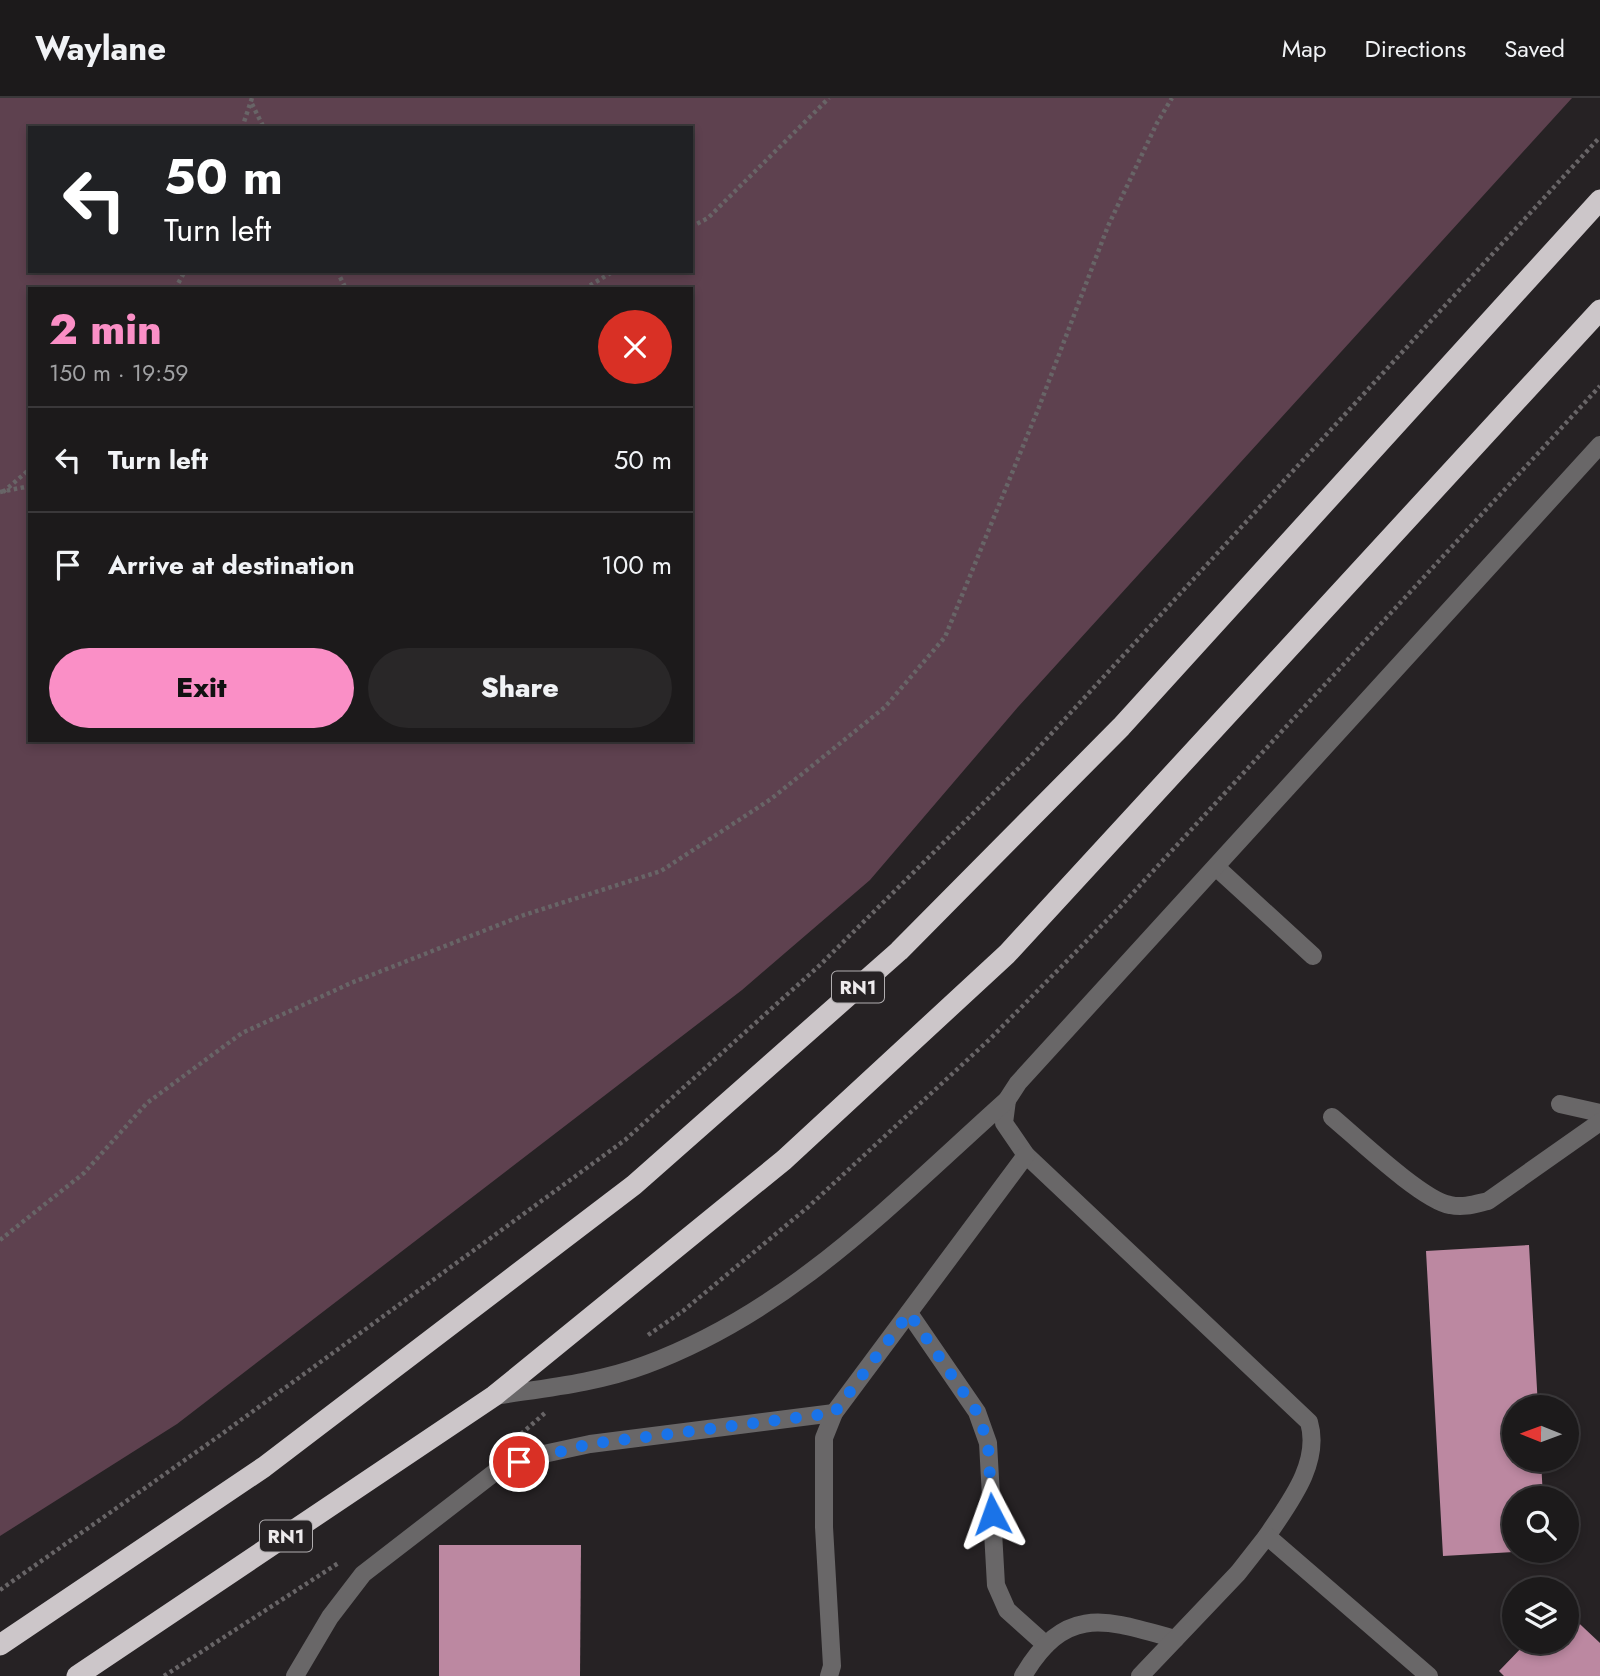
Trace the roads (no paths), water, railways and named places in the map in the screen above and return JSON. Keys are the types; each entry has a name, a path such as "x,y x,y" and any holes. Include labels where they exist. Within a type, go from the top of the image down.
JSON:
{"highway":[{"name":"RN1","path":"0,1645 264,1466 634,1185 899,951 1121,727 1600,200"},
{"name":"RN1","path":"77,1676 494,1396 784,1160 1007,954 1600,310"}],"street":[{"path":"494,1396 574,1384 644,1365 732,1326 803,1280 1007,1100 1018,1083 1600,445"},
{"path":"1216,867 1313,956"},
{"path":"1007,1100 1004,1123 1026,1156 1309,1422 1314,1437 1312,1455 1267,1536 1238,1573 1140,1676"},
{"path":"1560,1104 1600,1113"},
{"path":"1332,1117 1429,1196 1448,1205 1468,1206 1488,1200 1600,1122"},
{"path":"829,1676 832,1666 824,1527 824,1438 834,1413 1026,1156"},
{"path":"909,1313 977,1412 988,1443 996,1585 1007,1610 1046,1645"},
{"path":"295,1676 330,1617 363,1574 499,1469 540,1455 590,1444 834,1413"},
{"path":"1267,1536 1429,1676"},
{"path":"1023,1676 1056,1634 1074,1626 1112,1621 1175,1639"}]}
